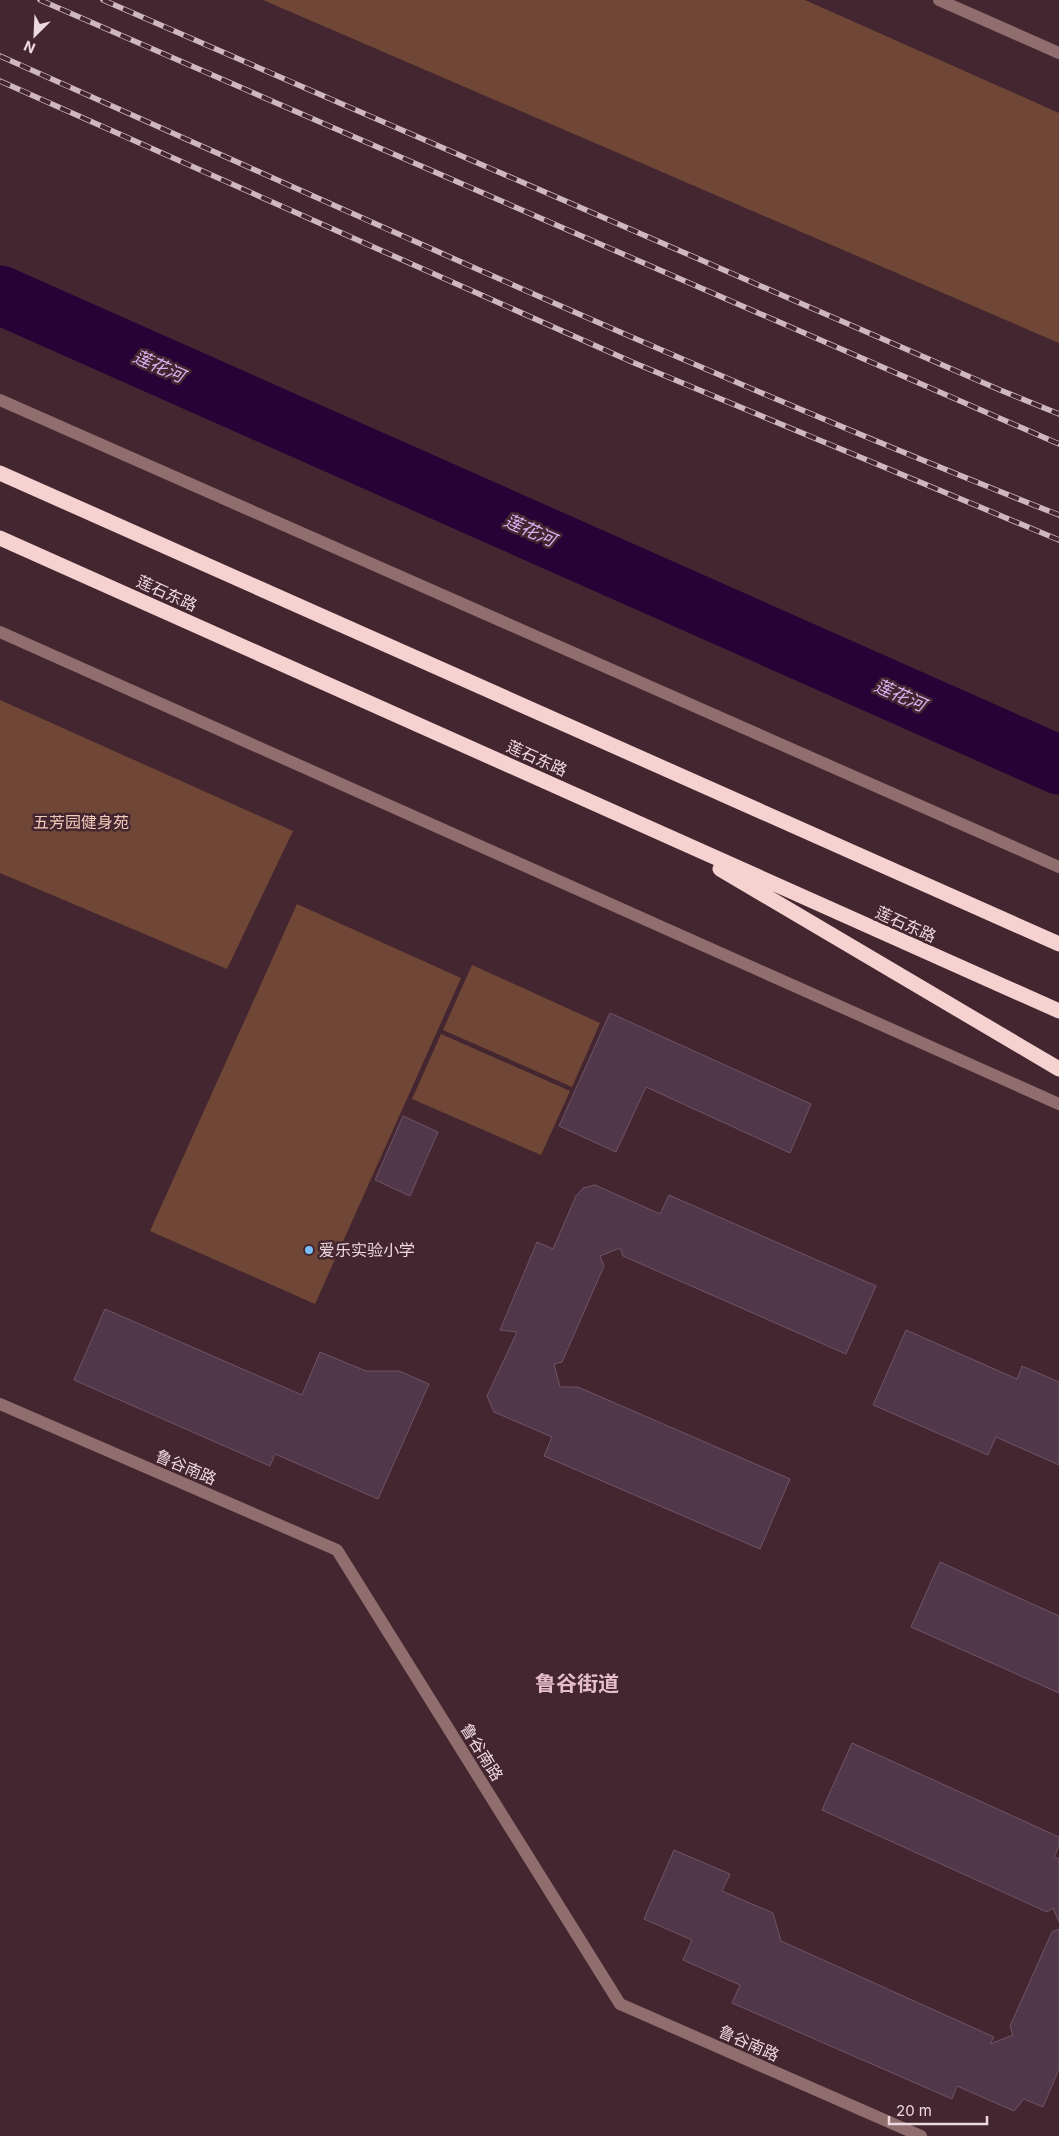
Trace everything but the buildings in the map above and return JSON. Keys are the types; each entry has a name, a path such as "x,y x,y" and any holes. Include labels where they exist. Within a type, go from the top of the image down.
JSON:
{"highway":[{"path":"0,473 1059,944"},
{"name":"莲石东路","path":"0,538 1059,1011"},
{"path":"656,831 1059,1069"}],"street":[{"path":"939,0 1059,53"},
{"path":"0,400 1059,867"},
{"path":"0,632 1059,1104"},
{"name":"鲁谷南路","path":"0,1404 336,1550 620,2004 921,2136"}],"green space":[{"path":"263,0 805,0 1059,113 1059,343"},
{"name":"五芳园健身苑","path":"0,700 293,831 227,969 0,873"},
{"path":"297,904 461,978 315,1304 150,1231"},
{"path":"472,965 600,1023 572,1087 443,1030"},
{"path":"441,1034 570,1091 541,1155 412,1099"}],"waterway":[{"name":"莲花河","path":"0,295 1059,765"}],"railway":[{"path":"40,0 1059,444"},
{"path":"103,0 1059,414"},
{"path":"0,56 659,349 792,406 1059,515"},
{"path":"0,81 632,362 1059,540"}],"place":[{"name":"爱乐实验小学","path":"309,1250"}],"district":[{"name":"鲁谷街道","path":"577,1683"}]}
